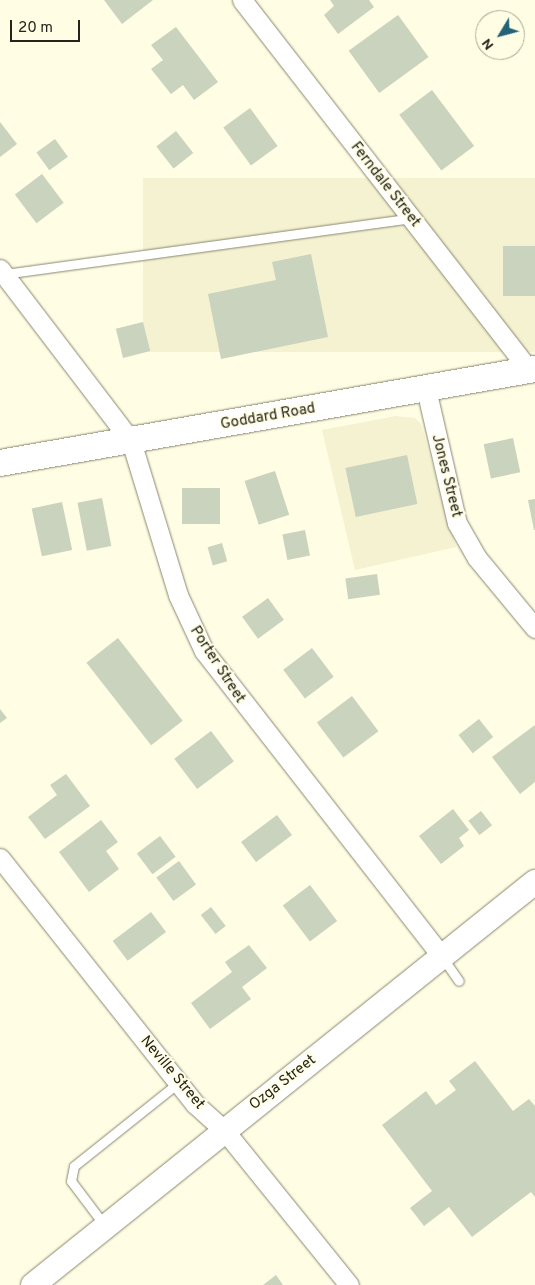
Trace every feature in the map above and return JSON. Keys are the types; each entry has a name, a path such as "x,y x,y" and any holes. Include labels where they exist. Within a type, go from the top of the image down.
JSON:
{"main road":[{"name":"Goddard Road","path":"0,463 532,369"}],"street":[{"name":"Ferndale Street","path":"242,0 411,218 532,369"},
{"name":"Porter Street","path":"2,271 131,441 178,595 204,651 442,957"},
{"name":"Jones Street","path":"426,388 456,523 477,558 535,628"},
{"name":"Neville Street","path":"0,858 178,1083 224,1130 349,1285"},
{"name":"Ozga Street","path":"33,1285 535,882"}],"lane":[{"path":"2,271 411,218"},
{"path":"442,957 459,980"},
{"path":"106,1226 71,1180 74,1166 178,1083"}],"shaded area":[{"path":"143,178 535,178 535,352 143,352"},
{"path":"396,416 415,418 421,424 456,547 355,570 322,430"}],"building":[{"path":"104,0 153,0 122,24"},
{"path":"330,0 369,0 374,7 338,34 324,15 334,6"},
{"path":"398,15 429,57 379,93 349,51"},
{"path":"176,27 218,82 194,100 183,85 171,94 151,69 163,60 151,45"},
{"path":"432,90 474,146 441,171 399,115"},
{"path":"250,108 278,146 251,165 223,127"},
{"path":"0,122 17,144 0,157"},
{"path":"176,131 193,153 174,168 156,146"},
{"path":"55,139 68,157 49,170 36,153"},
{"path":"42,174 64,203 37,223 15,194"},
{"path":"503,246 535,246 535,296 503,296"},
{"path":"311,254 328,337 221,359 208,294 276,280 272,262"},
{"path":"143,322 150,351 123,358 116,329"},
{"path":"513,438 520,472 491,478 484,444"},
{"path":"407,455 417,504 356,517 345,468"},
{"path":"275,471 289,515 259,525 245,481"},
{"path":"182,488 220,488 220,524 182,524"},
{"path":"102,498 111,546 87,551 77,503"},
{"path":"535,499 535,530 534,530 528,500"},
{"path":"62,502 72,550 42,556 32,508"},
{"path":"305,530 310,556 287,560 282,534"},
{"path":"222,543 227,561 213,565 208,547"},
{"path":"377,574 380,595 348,599 345,578"},
{"path":"268,598 284,620 258,639 242,617"},
{"path":"118,638 183,721 151,745 86,663"},
{"path":"312,648 334,677 305,698 283,670"},
{"path":"352,696 378,731 343,758 317,722"},
{"path":"0,709 7,718 0,723"},
{"path":"479,719 493,737 473,753 459,735"},
{"path":"535,725 535,782 520,794 492,757"},
{"path":"211,731 234,761 197,789 174,759"},
{"path":"66,774 90,806 45,839 28,817 57,795 50,785"},
{"path":"453,809 469,830 459,838 464,846 441,864 419,836"},
{"path":"481,811 492,825 479,835 468,821"},
{"path":"277,815 292,835 256,862 241,842"},
{"path":"101,820 118,842 106,851 119,869 89,892 59,852"},
{"path":"160,836 176,857 152,874 137,853"},
{"path":"179,861 196,884 173,901 156,877"},
{"path":"310,885 337,921 310,941 283,905"},
{"path":"211,907 226,926 216,934 201,915"},
{"path":"151,912 166,932 128,961 113,941"},
{"path":"249,945 267,968 242,987 251,999 210,1029 191,1003 232,972 225,962"},
{"path":"475,1061 513,1111 529,1099 535,1106 535,1197 531,1192 472,1237 449,1207 424,1226 410,1208 432,1191 382,1125 426,1091 436,1105 456,1090 449,1081"},
{"path":"276,1275 283,1285 263,1285"}]}
